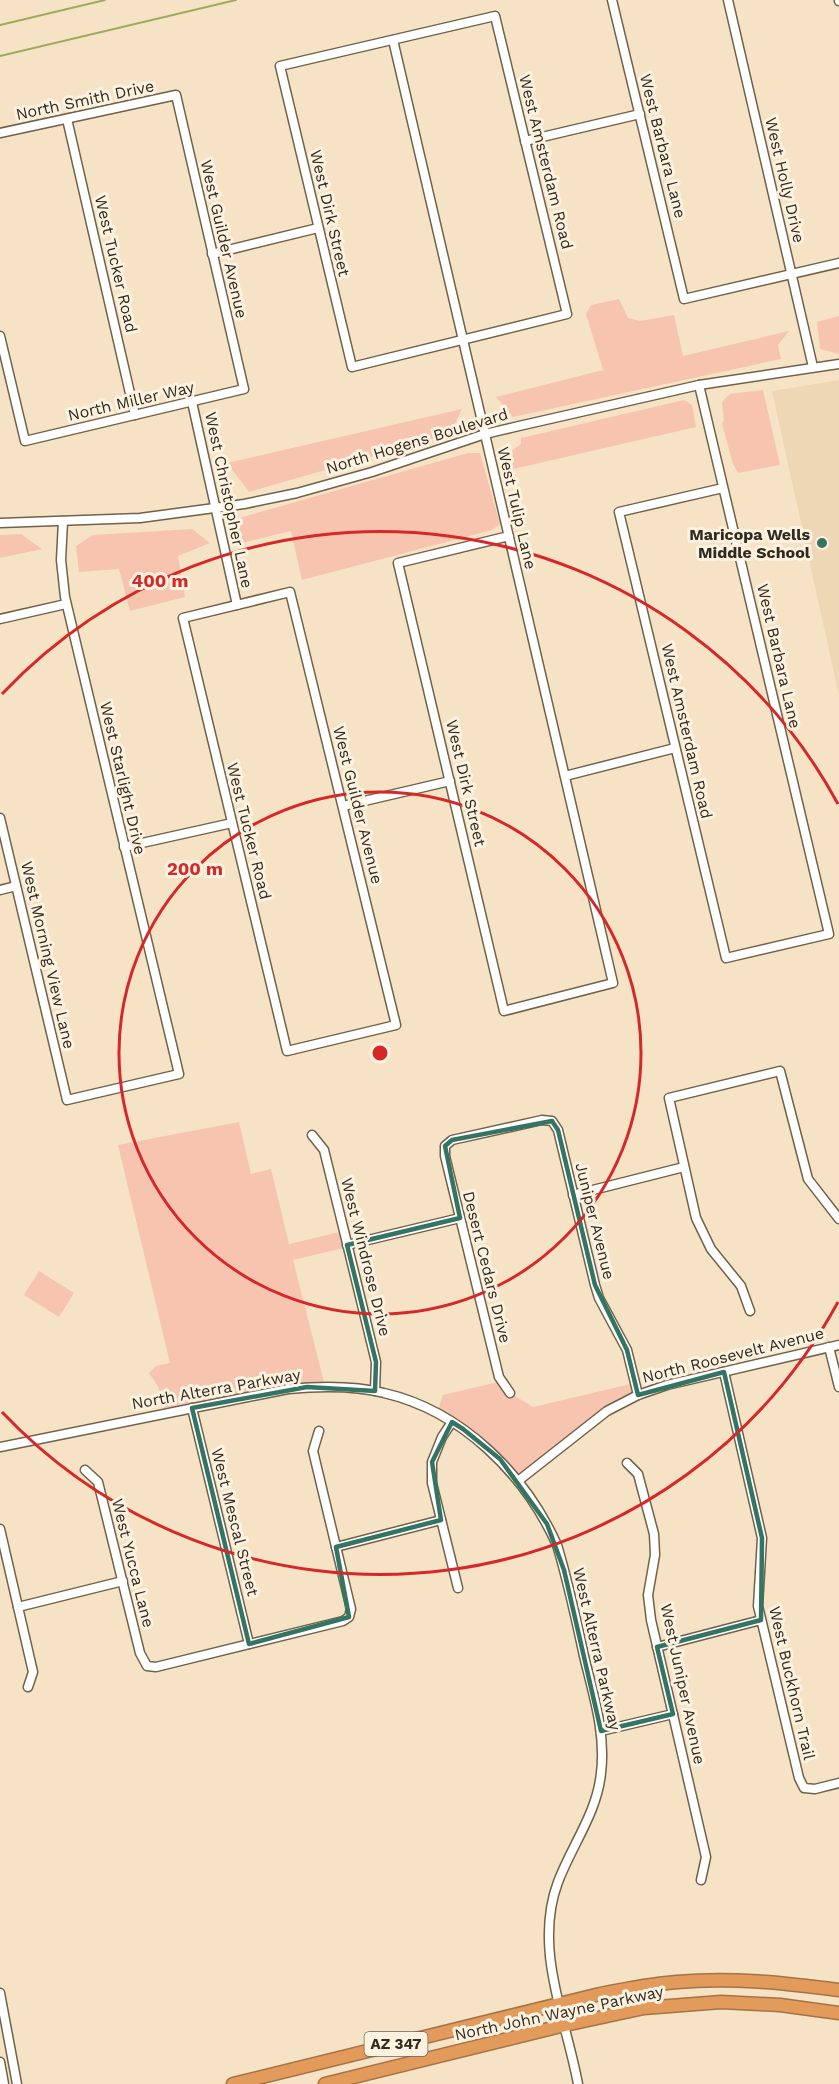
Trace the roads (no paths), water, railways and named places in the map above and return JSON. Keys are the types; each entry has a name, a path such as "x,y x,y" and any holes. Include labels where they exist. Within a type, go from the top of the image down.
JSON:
{"highway":[{"name":"North John Wayne Parkway","path":"233,2084 621,1990 679,1982 737,1980 776,1982 839,1990"},
{"name":"North John Wayne Parkway","path":"324,2084 644,2008 693,2003 780,2005 839,2013"}],"street":[{"name":"West Barbara Lane","path":"612,0 684,299 791,274"},
{"name":"West Holly Drive","path":"728,0 813,367"},
{"name":"West Amsterdam Road","path":"393,40 495,16 567,314 463,340"},
{"name":"West Dirk Street","path":"393,40 279,66 352,367 463,340"},
{"name":"West Tulip Lane","path":"393,40 613,983 504,1011"},
{"name":"North Smith Drive","path":"0,134 176,95"},
{"name":"West Guilder Avenue","path":"176,95 243,390"},
{"path":"525,141 640,114"},
{"name":"West Tucker Road","path":"67,119 135,415"},
{"path":"212,254 318,228"},
{"path":"791,274 839,263"},
{"name":"North Miller Way","path":"0,336 25,441 243,390"},
{"name":"North Hogens Boulevard","path":"0,523 141,518 216,508 297,493 372,472 484,434 699,385 839,364"},
{"name":"West Barbara Lane","path":"699,385 829,934 726,958"},
{"name":"West Christopher Lane","path":"192,402 237,605"},
{"name":"West Amsterdam Road","path":"723,488 619,512 726,958"},
{"name":"West Starlight Drive","path":"63,521 61,560 66,604 179,1074 67,1100"},
{"name":"West Dirk Street","path":"504,1011 398,563 509,537"},
{"name":"West Guilder Avenue","path":"237,605 290,592 396,1025 287,1051"},
{"path":"0,619 66,604"},
{"name":"West Tucker Road","path":"237,605 183,618 287,1051"},
{"path":"565,776 675,748"},
{"path":"343,806 450,781"},
{"name":"West Morning View Lane","path":"0,818 67,1100"},
{"path":"124,847 232,823"},
{"path":"0,891 16,886"},
{"path":"750,1311 741,1286 711,1248 696,1218 669,1098 780,1071 808,1179 839,1219"},
{"name":"Desert Cedars Drive","path":"510,1393 499,1377 445,1156 446,1146 452,1140 542,1120 552,1121"},
{"name":"Juniper Avenue","path":"552,1121 558,1130 599,1298 627,1350 638,1395"},
{"name":"West Windrose Drive","path":"312,1136 324,1150 376,1362 375,1391"},
{"path":"573,1195 684,1167"},
{"path":"347,1245 460,1218"},
{"name":"North Roosevelt Avenue","path":"518,1481 607,1411 654,1388 839,1344"},
{"path":"830,1347 839,1387"},
{"name":"West Buckhorn Trail","path":"724,1371 762,1538 758,1606 760,1620 799,1778 804,1788 815,1789 839,1784"},
{"name":"North Alterra Parkway","path":"0,1447 192,1408 307,1387 327,1386 375,1391 398,1397 452,1422 500,1459 518,1481"},
{"name":"West Mescal Street","path":"192,1408 249,1644"},
{"path":"452,1422 442,1437 432,1462 432,1483 458,1588"},
{"path":"249,1644 343,1621 350,1617 351,1609 313,1451 319,1431"},
{"name":"West Juniper Avenue","path":"627,1463 638,1474 654,1534 655,1555 648,1595 657,1647 706,1857 701,1880"},
{"name":"West Yucca Lane","path":"85,1470 98,1482 140,1653 147,1666 156,1667 249,1644"},
{"name":"West Alterra Parkway","path":"518,1481 547,1524 557,1545 601,1731 602,1771 599,1790 591,1815 557,1884 551,1915 549,1954 578,2084"},
{"path":"336,1547 441,1520"},
{"path":"0,1529 33,1672 28,1687"},
{"path":"18,1607 123,1581"},
{"path":"657,1647 760,1620"},
{"path":"601,1731 673,1714"},
{"path":"0,1993 18,2084"},
{"path":"0,2062 4,2084"}],"waterway":[{"path":"0,25 105,0"},
{"path":"0,56 236,0"}],"place":[{"name":"Maricopa Wells Middle School","path":"822,543"}]}
